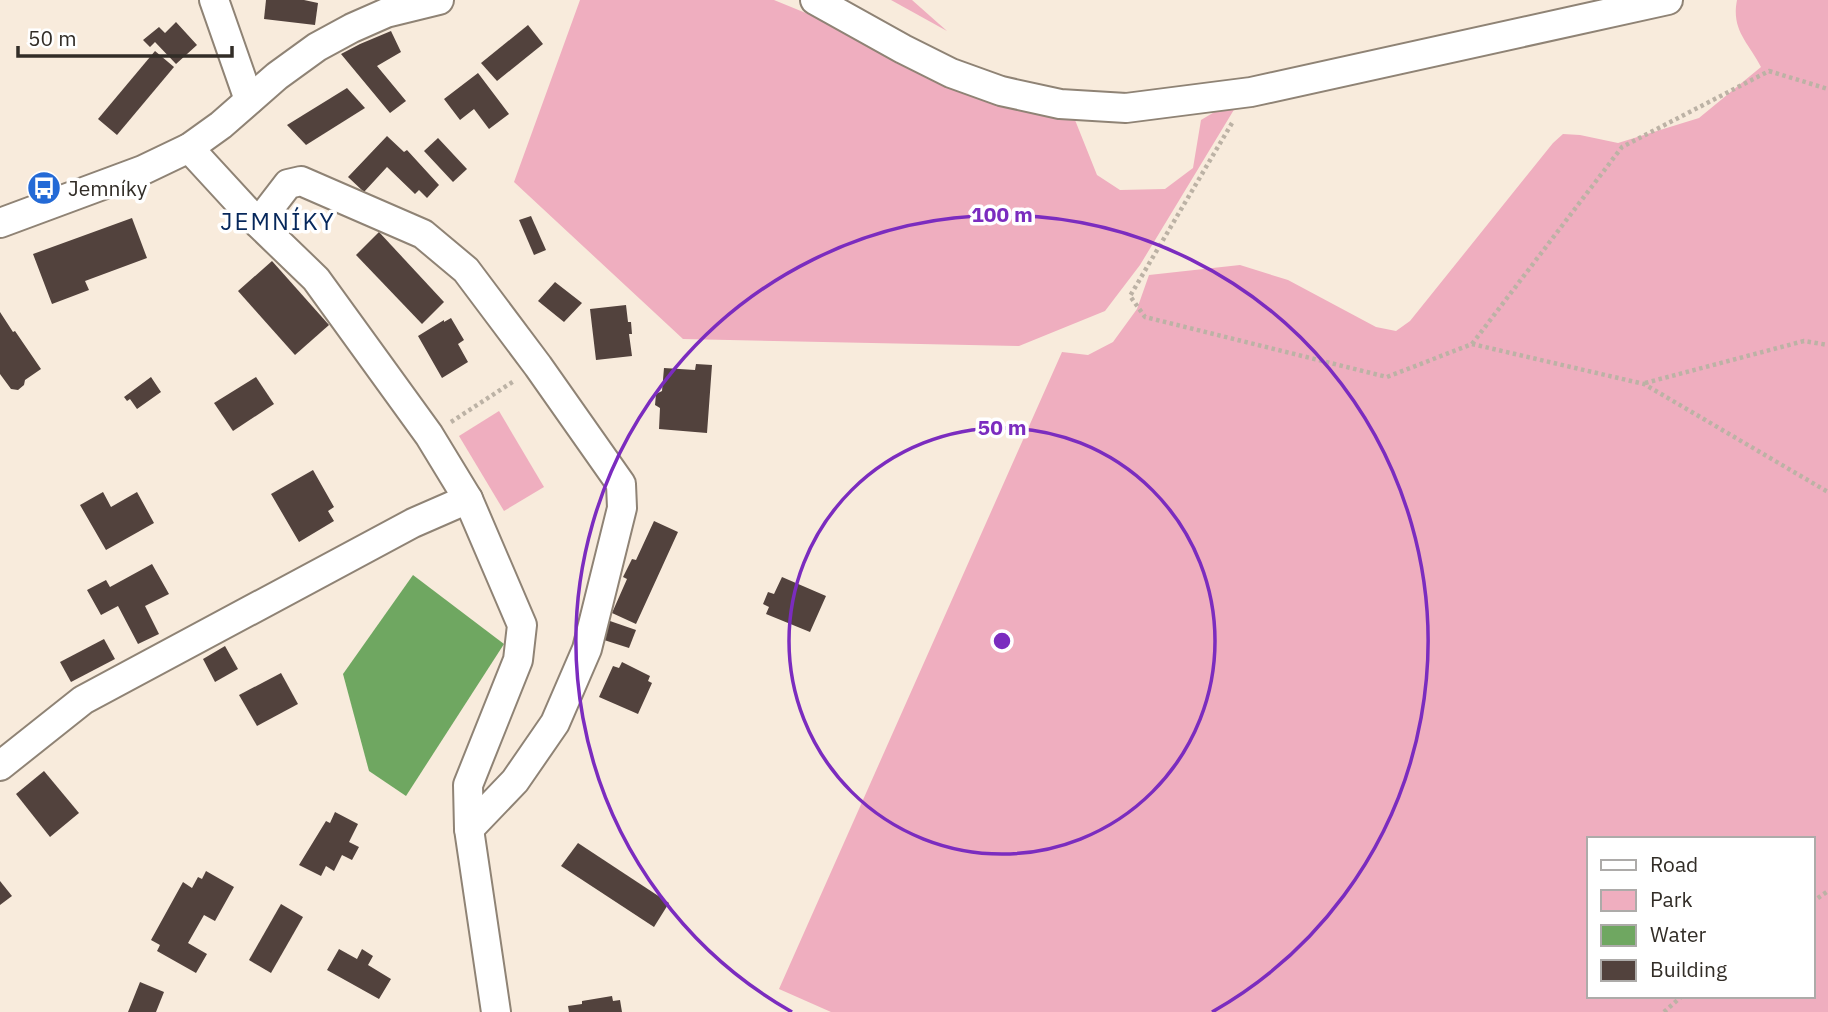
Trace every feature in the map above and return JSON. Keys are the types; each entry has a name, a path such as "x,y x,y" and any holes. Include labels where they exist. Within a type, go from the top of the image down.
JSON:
{"street":[{"path":"214,0 249,100"},
{"path":"0,223 143,170 189,148 307,54 352,28 386,13 439,0"},
{"path":"815,0 903,50 951,73 1001,91 1060,104 1126,108 1251,92 1668,0"},
{"path":"189,148 258,223 316,279 429,435 468,499 522,625 518,660 468,785 469,829 496,1012"},
{"path":"258,223 288,184 301,181 423,234 466,270 621,484 622,508 587,649 555,723 515,781 469,829"},
{"path":"0,766 83,700 413,523 468,499"}],"path":[{"path":"1251,92 1130,296 1145,317 1387,377 1472,344 1622,147 1769,71 1828,89"},
{"path":"1644,384 1804,341 1828,345"},
{"path":"1472,344 1644,384 1828,492"},
{"path":"429,435 538,366"},
{"path":"1664,1012 1680,998"}],"green space":[{"path":"580,0 774,0 818,18 925,77 1007,105 1075,120 1097,175 1120,190 1165,189 1193,168 1201,120 1221,108 1235,108 1140,265 1105,311 1019,346 683,339 514,182"},
{"path":"891,0 912,0 947,31"},
{"path":"1737,0 1828,0 1828,1012 831,1012 779,989 1062,352 1088,355 1113,342 1137,309 1149,275 1240,265 1288,280 1376,327 1396,331 1410,321 1563,134 1618,143 1699,118 1761,67 1736,20"},
{"path":"499,411 544,487 504,511 459,436"}],"water":[{"path":"413,575 504,644 406,796 369,771 343,674"}],"building":[{"path":"266,0 304,0 318,3 315,25 264,19"},
{"path":"176,22 197,45 176,64 155,42 150,47 143,40 159,27 165,33"},
{"path":"528,25 543,44 497,81 481,63"},
{"path":"391,31 401,52 377,66 406,101 390,113 341,54"},
{"path":"155,51 174,67 117,135 98,119"},
{"path":"478,73 509,114 489,129 474,109 460,120 444,99"},
{"path":"347,88 365,108 306,145 287,125"},
{"path":"387,136 404,152 407,150 439,185 427,198 419,190 415,194 387,167 364,192 348,177"},
{"path":"438,138 467,169 453,182 424,151"},
{"path":"531,216 546,250 534,255 519,220"},
{"path":"132,218 147,258 85,281 89,290 52,304 33,254"},
{"path":"379,232 444,302 422,324 356,255"},
{"path":"272,261 329,325 295,355 238,291"},
{"path":"555,282 582,303 564,322 538,301"},
{"path":"626,305 628,322 631,322 632,334 629,334 632,356 596,360 590,309"},
{"path":"0,312 41,369 25,380 18,390 11,389 0,374"},
{"path":"451,318 464,340 458,344 468,362 442,378 418,336"},
{"path":"696,364 712,365 707,433 659,429 660,408 655,405 656,394 662,391 664,368 695,370"},
{"path":"151,377 161,392 137,409 130,399 127,401 124,397"},
{"path":"256,377 274,404 233,431 214,403"},
{"path":"313,470 334,507 328,511 334,521 299,542 271,494"},
{"path":"103,492 111,507 137,492 154,523 106,550 80,505"},
{"path":"654,521 678,532 636,624 612,613 627,579 623,577 632,559 636,560"},
{"path":"152,564 169,594 145,606 159,634 138,644 118,606 101,615 87,590 106,580 110,587"},
{"path":"782,577 826,596 810,632 766,614 769,607 763,604 768,592 774,594"},
{"path":"610,621 636,630 629,648 604,640"},
{"path":"104,639 115,659 71,682 60,662"},
{"path":"225,646 238,669 215,682 203,659"},
{"path":"622,662 650,676 648,681 652,683 638,714 599,697 613,666 619,668"},
{"path":"281,673 298,704 257,726 239,695"},
{"path":"44,771 79,813 50,837 16,794"},
{"path":"335,812 358,824 349,842 359,847 352,860 342,855 334,871 326,866 321,876 299,865 326,821 330,823"},
{"path":"578,843 669,903 654,927 561,866"},
{"path":"206,871 234,887 215,921 204,915 188,943 207,954 196,973 157,951 160,945 151,940 183,882 192,888 198,877 202,879"},
{"path":"0,881 12,896 0,905"},
{"path":"281,904 303,917 271,973 249,960"},
{"path":"339,949 357,959 362,949 373,956 368,965 391,979 379,999 327,970"},
{"path":"140,982 164,992 156,1012 128,1012"},
{"path":"612,996 613,1001 620,1000 622,1012 569,1012 568,1006"}],"place":[{"name":"Jemníky","path":"44,188"}],"district":[{"name":"JEMNÍKY","path":"278,221"}]}
